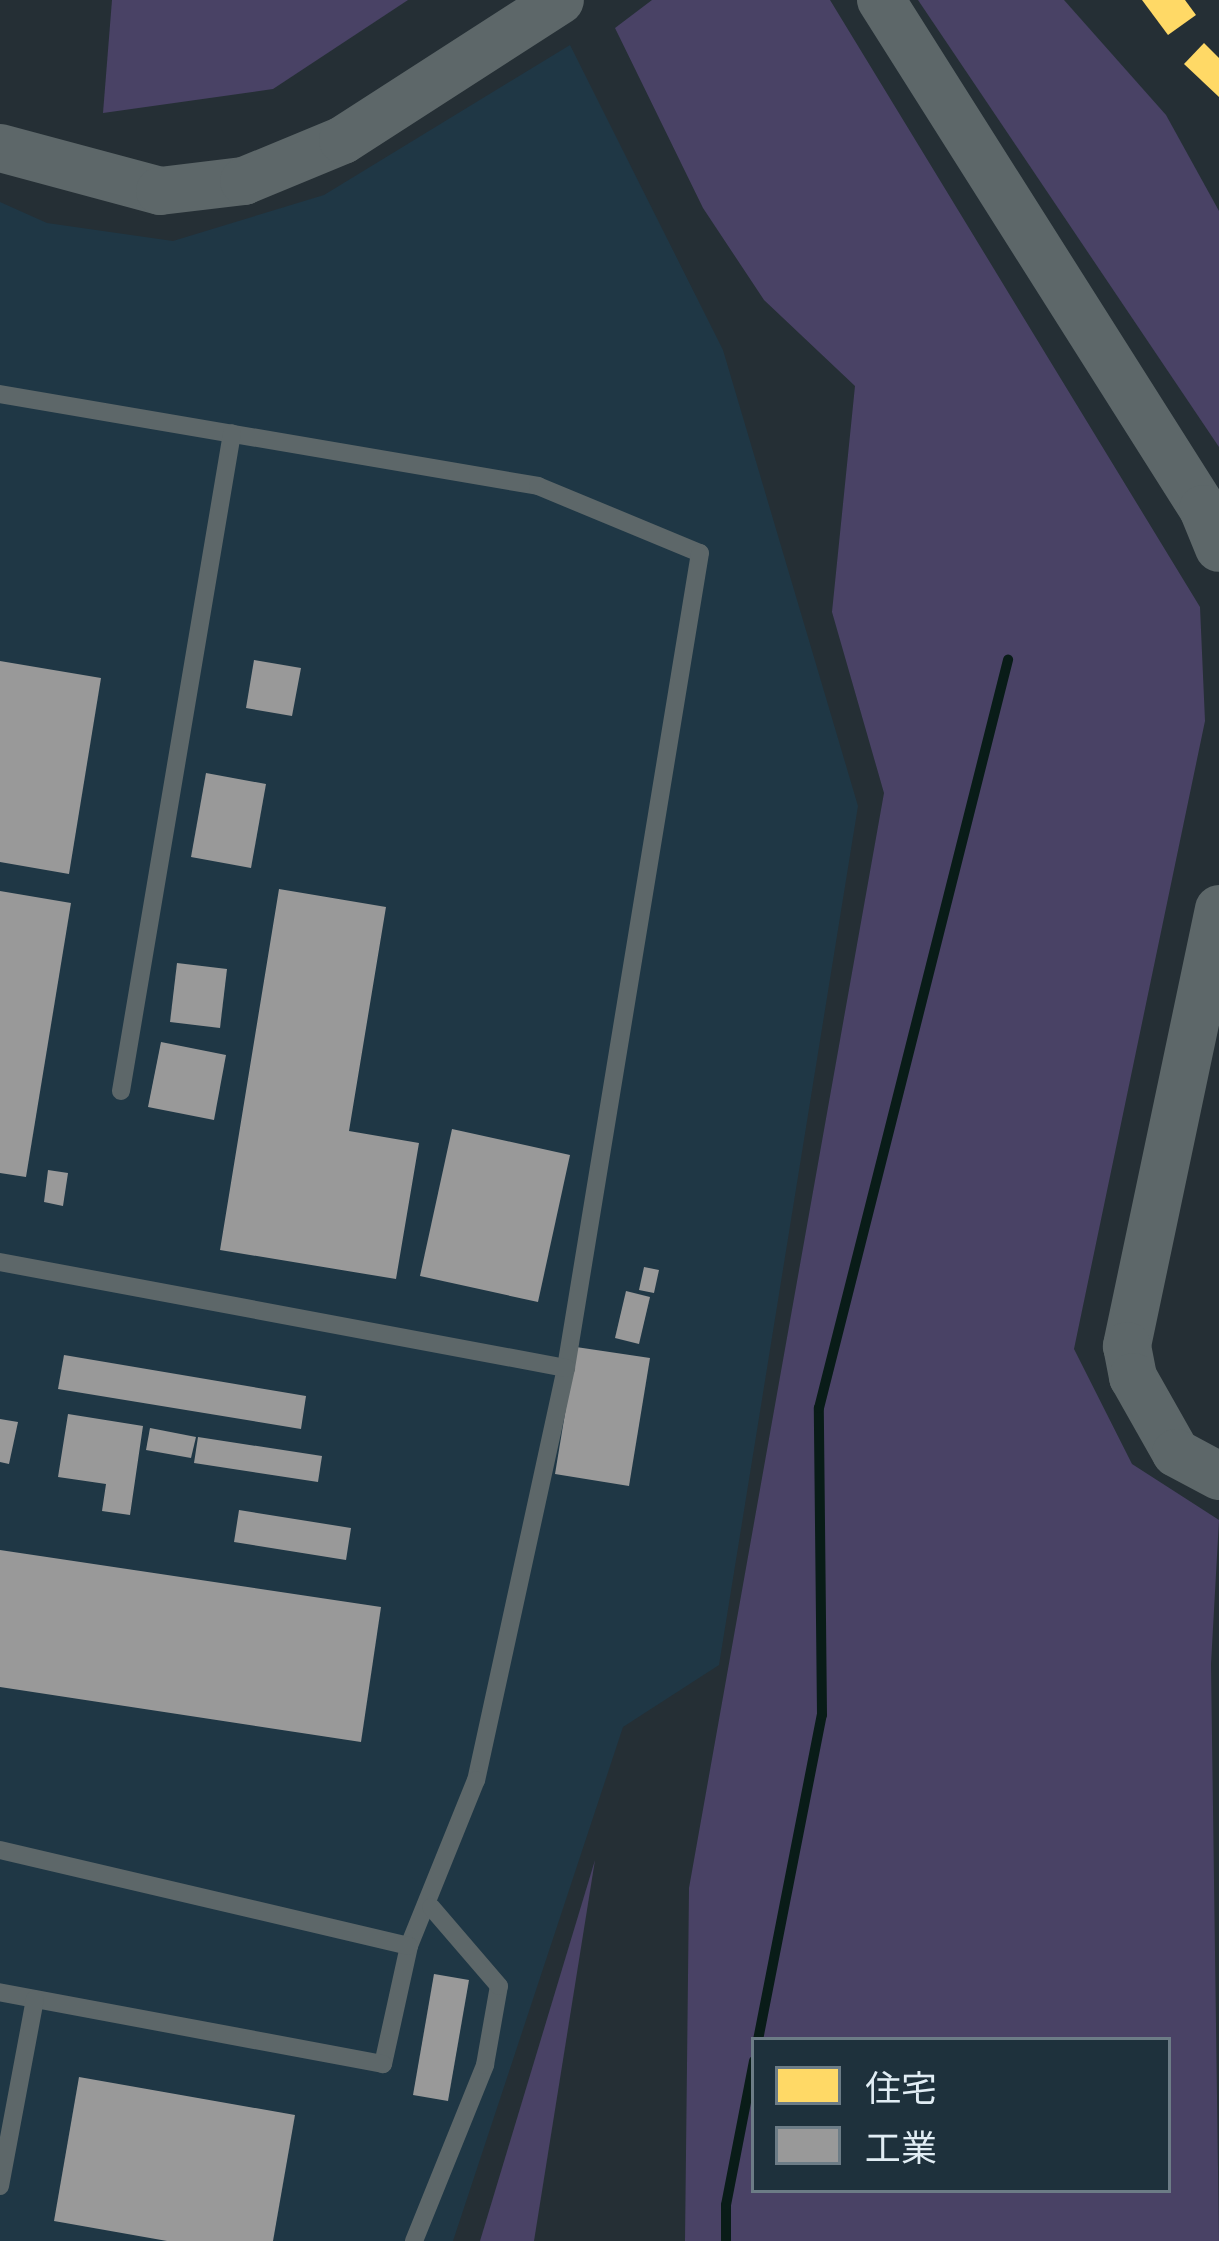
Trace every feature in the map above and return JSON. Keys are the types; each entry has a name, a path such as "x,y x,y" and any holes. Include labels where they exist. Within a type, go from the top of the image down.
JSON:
{"street":[{"path":"0,148 160,191 244,181 343,140 560,0"},
{"path":"881,0 1203,508 1219,548"},
{"path":"1219,909 1127,1346 1133,1377 1176,1453 1219,1476"}],"lane":[{"path":"0,394 538,486 700,553 566,1368 476,1780 431,1906 409,1946 383,2064 0,1992"},
{"path":"121,1091 232,433"},
{"path":"0,1262 566,1368"},
{"path":"0,1850 409,1946"},
{"path":"414,2241 485,2065 499,1986 431,1906"},
{"path":"0,2186 35,1999"}],"shaded area":[{"path":"112,0 408,0 273,89 103,113"},
{"path":"652,0 830,0 1200,607 1205,721 1074,1349 1132,1464 1219,1520 1211,1664 1219,2241 685,2241 689,1888 884,793 832,612 855,386 764,300 703,208 615,28"},
{"path":"918,0 1064,0 1166,115 1219,211 1219,447"},
{"path":"570,45 723,350 858,806 719,1665 623,1727 453,2241 0,2241 0,202 47,223 173,241 324,195"},
{"path":"595,1860 534,2241 480,2241"}],"building: 住宅":[{"path":"1142,0 1185,0 1196,15 1168,35"},
{"path":"1204,43 1219,58 1219,97 1184,64"}],"building: 工業":[{"path":"254,660 301,668 292,716 246,708"},
{"path":"0,661 101,678 69,874 0,862"},
{"path":"206,773 266,784 251,868 191,857"},
{"path":"279,889 386,907 349,1131 419,1143 396,1279 220,1250"},
{"path":"0,891 71,903 26,1177 0,1173"},
{"path":"177,963 227,969 220,1028 170,1022"},
{"path":"161,1042 226,1055 214,1120 148,1107"},
{"path":"452,1129 570,1155 538,1302 420,1276"},
{"path":"48,1170 68,1173 63,1206 44,1202"},
{"path":"644,1267 659,1270 654,1293 639,1290"},
{"path":"626,1291 650,1297 639,1344 615,1338"},
{"path":"576,1347 650,1358 629,1486 555,1474"},
{"path":"64,1355 306,1396 301,1429 58,1389"},
{"path":"68,1414 143,1426 130,1515 102,1511 106,1484 58,1477"},
{"path":"0,1419 18,1422 9,1464 0,1462"},
{"path":"150,1428 196,1437 191,1458 146,1450"},
{"path":"198,1437 322,1456 318,1482 194,1463"},
{"path":"239,1510 351,1528 346,1560 234,1542"},
{"path":"0,1550 381,1607 361,1742 0,1687"},
{"path":"434,1974 469,1980 448,2101 413,2095"},
{"path":"79,2077 295,2115 273,2241 167,2241 54,2221"}],"waterway":[{"path":"759,2037 822,1715 819,1408 1008,660"},
{"path":"726,2241 726,2205 751,2076"}]}
